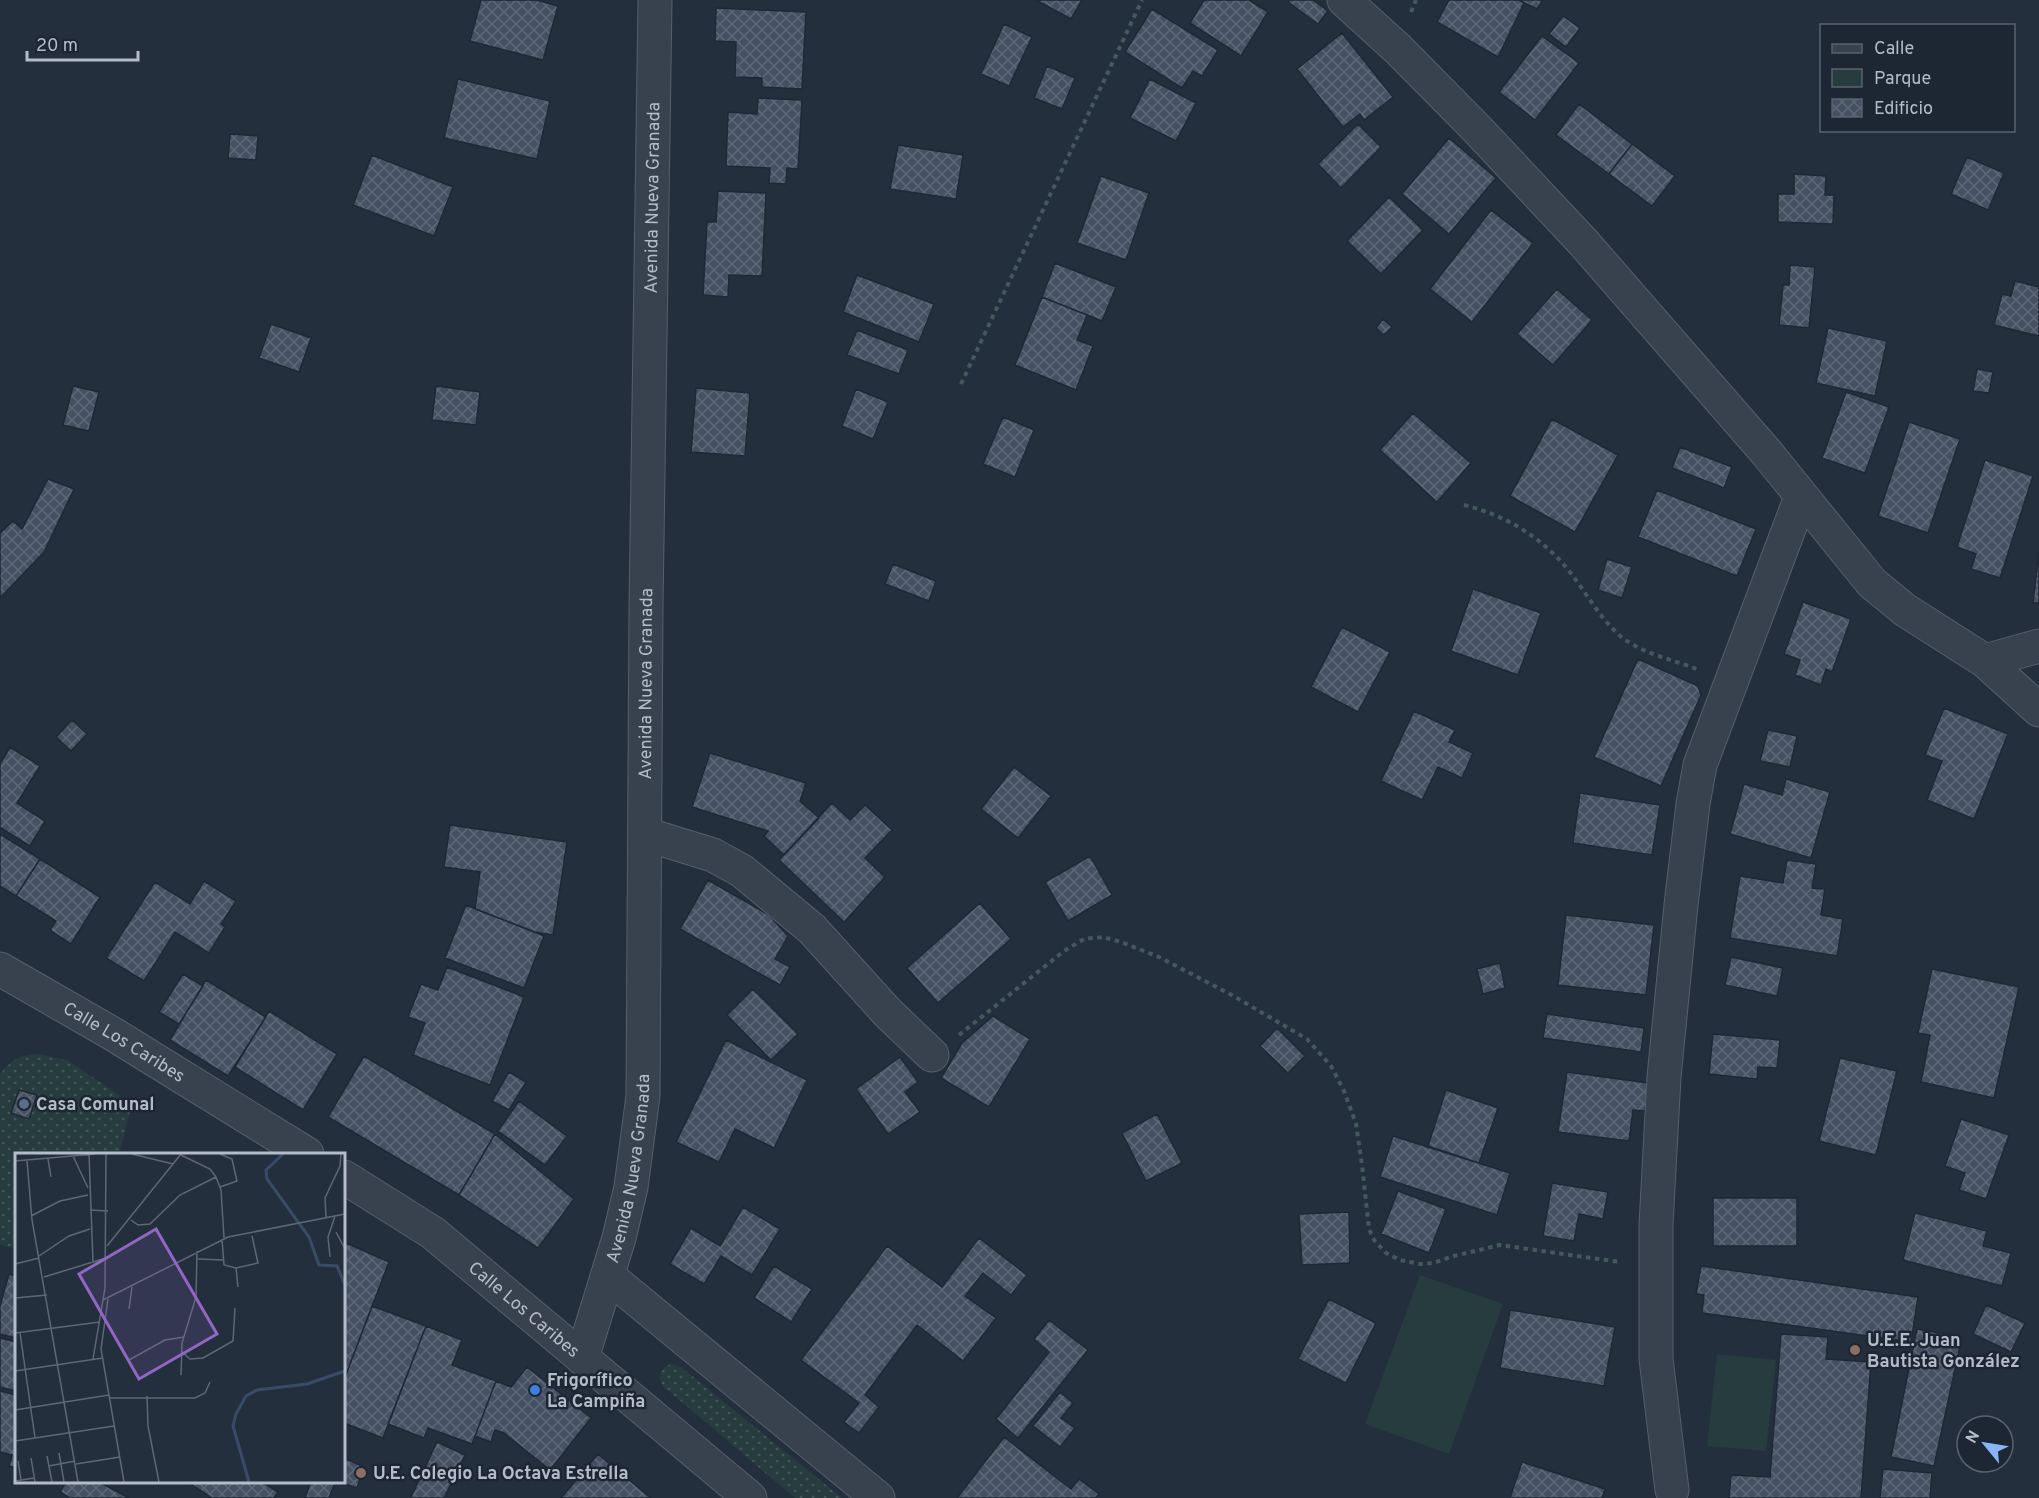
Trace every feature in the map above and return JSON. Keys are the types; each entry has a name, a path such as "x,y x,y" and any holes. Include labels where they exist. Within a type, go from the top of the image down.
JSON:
{"street":[{"name":"Avenida Nueva Granada","path":"582,1358 619,1238 631,1187 643,1096 655,0"},
{"path":"1344,0 1414,65 1534,190 1759,444 1872,583 1905,610 1984,661 2039,710"},
{"path":"1672,1490 1656,1359 1656,1225 1664,1077 1693,804 1700,765 1801,497"},
{"path":"1984,661 2039,646"},
{"path":"645,834 713,855 742,871 812,929 887,1012 932,1055"},
{"name":"Calle Los Caribes","path":"0,969 113,1034 304,1153"},
{"name":"Calle Los Caribes","path":"345,1178 432,1233 750,1498"},
{"path":"608,1276 878,1498"}],"path":[{"path":"961,384 1142,0"},
{"path":"1464,505 1489,511 1527,532 1546,547 1565,566 1616,632 1629,642 1731,682"},
{"path":"932,1055 1064,951 1084,939 1103,937 1121,942 1159,957 1230,994 1307,1039 1331,1066 1344,1091 1356,1124 1369,1229 1374,1240 1386,1253 1400,1260 1420,1264 1433,1263 1500,1245 1656,1267"}],"green space":[{"path":"41,1054 69,1061 132,1104 119,1153 15,1153 15,1249 0,1245 0,1074 9,1064 28,1055"},
{"path":"1420,1275 1503,1304 1449,1454 1365,1424"},
{"path":"1717,1354 1776,1360 1766,1451 1707,1446"},
{"path":"671,1364 681,1367 842,1498 795,1498 663,1386 660,1379 661,1373"}],"building":[{"path":"481,0 536,0 558,6 543,60 470,41"},
{"path":"1036,0 1082,0 1071,19"},
{"path":"1204,0 1249,0 1268,12 1241,56 1190,23"},
{"path":"1290,0 1313,0 1328,11 1318,24 1288,2"},
{"path":"1449,0 1519,0 1524,3 1498,57 1437,22"},
{"path":"1519,0 1543,0 1537,9"},
{"path":"716,8 806,12 802,89 762,87 762,78 735,77 736,42 715,41"},
{"path":"1152,9 1218,50 1202,76 1193,71 1182,88 1125,52"},
{"path":"1563,16 1580,28 1566,47 1549,34"},
{"path":"1004,24 1032,37 1009,86 981,74"},
{"path":"1342,33 1393,97 1364,120 1360,114 1343,127 1297,69"},
{"path":"1542,36 1579,63 1535,120 1499,92"},
{"path":"1047,66 1075,78 1062,109 1034,98"},
{"path":"458,79 550,101 537,159 444,138"},
{"path":"1150,79 1196,103 1176,141 1130,118"},
{"path":"758,98 802,100 798,169 787,168 786,184 769,183 770,168 726,166 728,112 757,114"},
{"path":"1579,104 1632,144 1609,174 1556,135"},
{"path":"1358,124 1381,147 1341,188 1318,164"},
{"path":"230,134 258,136 256,160 228,158"},
{"path":"1449,138 1496,178 1449,234 1402,194"},
{"path":"1632,144 1675,176 1652,206 1609,174"},
{"path":"898,145 963,155 956,199 890,189"},
{"path":"372,155 453,187 434,236 353,205"},
{"path":"1967,157 2004,173 1988,210 1951,194"},
{"path":"1794,174 1826,176 1825,195 1834,195 1833,224 1778,222 1778,194 1794,194"},
{"path":"1101,176 1149,193 1126,260 1077,243"},
{"path":"718,191 766,193 762,276 729,275 728,297 703,295 707,222 716,222"},
{"path":"1389,197 1423,230 1381,274 1347,241"},
{"path":"1491,210 1533,243 1472,322 1430,289"},
{"path":"1055,263 1116,287 1102,321 1042,297"},
{"path":"1790,265 1815,267 1809,328 1779,325 1783,285 1789,285"},
{"path":"857,275 934,304 919,342 843,312"},
{"path":"2015,281 2039,287 2039,336 1994,325 2002,294 2011,296"},
{"path":"1557,289 1592,320 1553,365 1517,334"},
{"path":"1042,297 1087,315 1077,340 1093,346 1076,390 1015,365"},
{"path":"1383,319 1392,327 1384,335 1376,328"},
{"path":"271,324 311,338 299,372 259,358"},
{"path":"1828,328 1887,341 1875,396 1816,383"},
{"path":"857,330 908,350 899,374 847,355"},
{"path":"1977,369 1993,372 1989,393 1973,391"},
{"path":"73,386 99,392 89,431 63,425"},
{"path":"436,386 480,392 476,425 432,420"},
{"path":"696,388 750,393 745,456 691,452"},
{"path":"856,389 888,402 873,439 842,426"},
{"path":"1846,392 1889,407 1865,473 1822,458"},
{"path":"1413,413 1471,463 1437,502 1380,450"},
{"path":"1003,417 1034,430 1015,477 983,464"},
{"path":"1552,419 1618,455 1575,532 1510,496"},
{"path":"1909,422 1960,439 1928,533 1878,516"},
{"path":"1680,447 1732,467 1724,488 1672,468"},
{"path":"1985,460 2033,476 2000,578 1971,569 1976,554 1957,547"},
{"path":"48,479 74,489 44,552 0,598 0,533 13,521 22,529"},
{"path":"1657,490 1756,529 1737,576 1638,537"},
{"path":"2039,551 2039,603 2033,603"},
{"path":"1607,559 1632,567 1622,598 1598,590"},
{"path":"893,564 936,581 929,601 885,584"},
{"path":"1473,589 1541,613 1518,675 1451,651"},
{"path":"1803,602 1851,619 1832,672 1826,669 1821,685 1795,675 1800,660 1784,654"},
{"path":"1342,627 1390,652 1358,712 1311,687"},
{"path":"1638,659 1698,686 1701,695 1661,786 1594,757"},
{"path":"1944,708 2008,734 1974,819 1927,800 1942,761 1925,755"},
{"path":"1414,711 1455,730 1449,742 1473,753 1462,778 1438,767 1422,800 1381,781"},
{"path":"72,720 87,734 71,751 56,737"},
{"path":"1768,730 1797,736 1790,767 1760,761"},
{"path":"10,747 40,766 17,803 45,821 30,846 0,829 0,764"},
{"path":"710,753 806,783 800,801 819,818 784,855 764,836 768,831 692,807"},
{"path":"1014,767 1051,796 1018,838 981,809"},
{"path":"1786,779 1830,792 1811,858 1730,834 1744,784 1782,795"},
{"path":"1580,793 1660,805 1652,855 1573,843"},
{"path":"832,803 850,820 865,805 892,830 865,858 885,877 844,922 779,860"},
{"path":"450,825 567,842 553,935 535,932 475,909 480,872 444,867"},
{"path":"0,834 40,859 16,896 0,886"},
{"path":"1090,856 1112,895 1068,921 1045,882"},
{"path":"40,859 100,897 71,944 50,930 56,921 16,896"},
{"path":"1787,860 1816,864 1812,888 1825,889 1821,915 1843,919 1837,956 1730,938 1740,876 1783,883"},
{"path":"708,880 769,915 788,936 775,959 790,967 780,985 680,929"},
{"path":"204,881 236,901 221,924 225,927 209,953 175,932 144,981 106,958 155,882 190,904"},
{"path":"980,903 1011,939 938,1003 907,968"},
{"path":"466,905 544,936 524,988 445,958"},
{"path":"1566,915 1654,925 1646,995 1558,985"},
{"path":"1731,957 1783,968 1777,996 1725,985"},
{"path":"1500,963 1505,988 1483,994 1477,969"},
{"path":"447,967 524,997 490,1085 413,1055 425,1023 408,1017 421,984 438,990"},
{"path":"1932,969 2019,987 1994,1098 1921,1082 1930,1035 1918,1033"},
{"path":"183,974 203,986 179,1024 159,1012"},
{"path":"206,980 266,1017 228,1076 170,1040"},
{"path":"753,989 798,1034 771,1060 727,1015"},
{"path":"269,1011 337,1054 303,1110 235,1067"},
{"path":"1547,1014 1644,1028 1641,1052 1543,1038"},
{"path":"993,1016 1030,1039 989,1107 941,1078 962,1043"},
{"path":"1277,1028 1305,1056 1288,1073 1260,1046"},
{"path":"1713,1034 1780,1040 1777,1068 1758,1067 1757,1079 1709,1074"},
{"path":"726,1040 807,1080 774,1148 735,1129 719,1162 676,1142"},
{"path":"364,1056 495,1134 459,1195 328,1117"},
{"path":"900,1057 918,1082 905,1092 920,1112 888,1134 856,1089"},
{"path":"1840,1058 1897,1071 1876,1155 1819,1141"},
{"path":"509,1072 526,1082 509,1110 492,1101"},
{"path":"1567,1072 1648,1083 1645,1111 1633,1110 1629,1141 1558,1132"},
{"name":"Casa Comunal","path":"19,1090 37,1095 29,1119 11,1113"},
{"path":"1446,1090 1498,1108 1479,1163 1428,1146"},
{"path":"519,1101 567,1136 545,1165 498,1131"},
{"path":"1157,1114 1182,1163 1146,1181 1122,1133"},
{"path":"1961,1119 2009,1135 1986,1199 1959,1190 1965,1173 1945,1166"},
{"path":"495,1134 574,1199 538,1248 459,1195"},
{"path":"1393,1136 1510,1173 1497,1215 1380,1177"},
{"path":"1552,1183 1608,1192 1603,1219 1579,1214 1574,1241 1543,1236"},
{"path":"1398,1191 1446,1209 1429,1253 1381,1234"},
{"path":"1713,1198 1797,1198 1797,1246 1713,1246"},
{"path":"743,1207 780,1229 752,1275 721,1256 704,1284 670,1264 691,1228 720,1246"},
{"path":"1349,1212 1350,1263 1302,1265 1299,1214"},
{"path":"1915,1213 1987,1231 1983,1246 2011,1253 2002,1286 1903,1260"},
{"path":"979,1238 1027,1275 1011,1295 983,1273 965,1296 996,1318 963,1361 917,1325 865,1395 879,1407 859,1433 844,1422 859,1403 801,1360 887,1246 942,1287"},
{"path":"345,1242 389,1262 345,1377"},
{"path":"774,1266 812,1289 791,1322 754,1298"},
{"path":"1701,1266 1918,1297 1911,1342 1702,1313 1704,1295 1696,1294"},
{"path":"9,1274 15,1276 15,1338 0,1334 0,1306"},
{"path":"1329,1299 1376,1323 1346,1383 1298,1359"},
{"path":"1986,1305 2025,1323 2011,1352 1973,1334"},
{"path":"372,1306 426,1326 383,1438 345,1423 345,1377"},
{"path":"1510,1310 1615,1327 1604,1386 1500,1368"},
{"path":"1049,1320 1088,1350 1018,1438 996,1419 1049,1352 1034,1339"},
{"path":"426,1326 462,1340 452,1365 496,1381 472,1444 428,1428 424,1438 388,1424"},
{"path":"1917,1329 1962,1337 1934,1466 1891,1457"},
{"path":"1781,1334 1828,1337 1826,1359 1871,1362 1861,1498 1729,1498 1731,1475 1770,1477"},
{"path":"0,1338 15,1342 15,1391 0,1387"},
{"path":"527,1367 591,1418 550,1470 504,1433 495,1430 491,1442 475,1436 496,1381 511,1387"},
{"path":"0,1391 15,1395 15,1468 9,1466 12,1455 0,1452"},
{"path":"1060,1392 1073,1403 1061,1418 1075,1428 1060,1447 1033,1426"},
{"path":"1004,1437 1071,1489 1079,1479 1099,1494 1095,1498 957,1498"},
{"path":"437,1442 465,1455 444,1498 413,1498 411,1497"},
{"path":"598,1454 651,1498 561,1498"},
{"path":"345,1458 364,1467 357,1488 342,1483 345,1483"},
{"path":"1522,1462 1605,1489 1602,1498 1510,1498"},
{"path":"1883,1469 1932,1473 1930,1498 1880,1498"},
{"path":"65,1483 101,1483 129,1498 70,1498 60,1492"},
{"path":"190,1483 264,1483 278,1492 274,1498 212,1498"},
{"path":"311,1483 335,1483 329,1498 305,1498"}],"place":[{"name":"Casa Comunal","path":"24,1104"},
{"name":"U.E.E. Juan Bautista González","path":"1855,1350"},
{"name":"Frigorífico La Campiña","path":"535,1390"},
{"name":"U.E. Colegio La Octava Estrella","path":"361,1473"}]}
